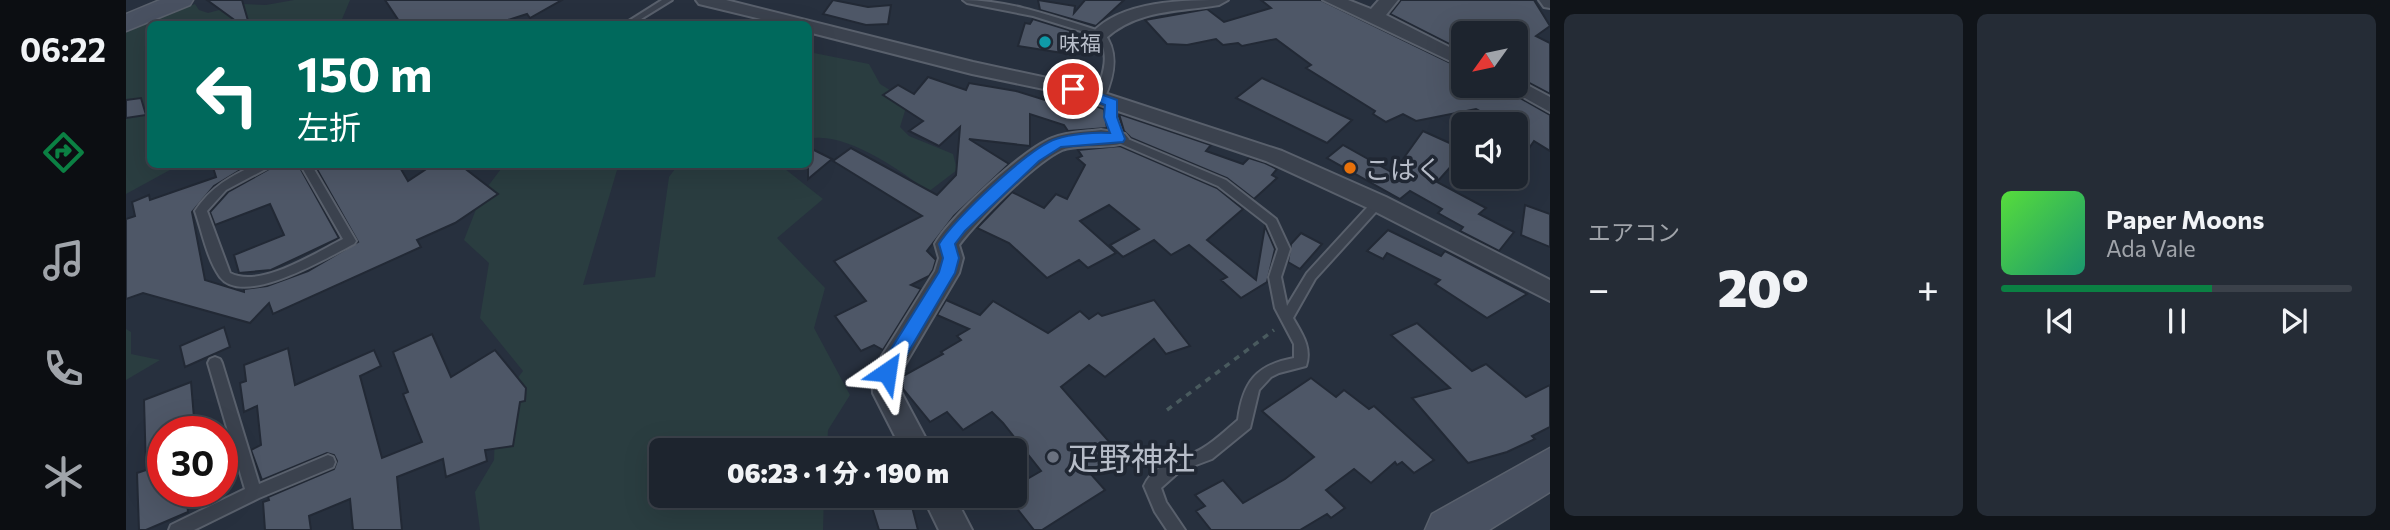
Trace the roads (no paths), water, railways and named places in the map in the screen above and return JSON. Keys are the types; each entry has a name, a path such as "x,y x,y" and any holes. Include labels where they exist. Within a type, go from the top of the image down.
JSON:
{"main road":[{"path":"126,22 181,0"},
{"path":"1448,530 1550,468"}],"street":[{"path":"705,0 789,21"},
{"path":"1332,0 1377,17 1451,55"},
{"path":"1377,17 1389,0"},
{"path":"1100,34 1114,19 1135,12 1210,1"},
{"path":"812,27 1106,100 1274,156 1378,203 1550,291"},
{"path":"1528,92 1550,106"},
{"path":"911,438 887,393 887,372 947,273 951,258 947,244 960,227 1034,158 1058,143 1101,137 1118,139"},
{"path":"944,508 956,530"}],"lane":[{"path":"633,21 668,0"},
{"path":"967,0 1035,14 1100,34 1108,40 1110,51 1106,100 1118,139 1211,176 1272,222 1284,249 1275,277 1287,320 1301,344 1301,362 1280,365 1263,373 1247,398 1245,423 1207,454 1175,466 1152,486 1160,507 1177,530"},
{"path":"260,168 234,178 210,196 201,211 226,276 236,282 260,283 350,241 307,168"},
{"path":"1287,320 1311,276 1378,203"},
{"path":"215,363 254,493"},
{"path":"177,530 254,493 328,462"}],"place":[{"name":"味福","path":"1045,42"},
{"name":"こはく","path":"1350,168"},
{"name":"疋野神社","path":"1053,457"}]}
